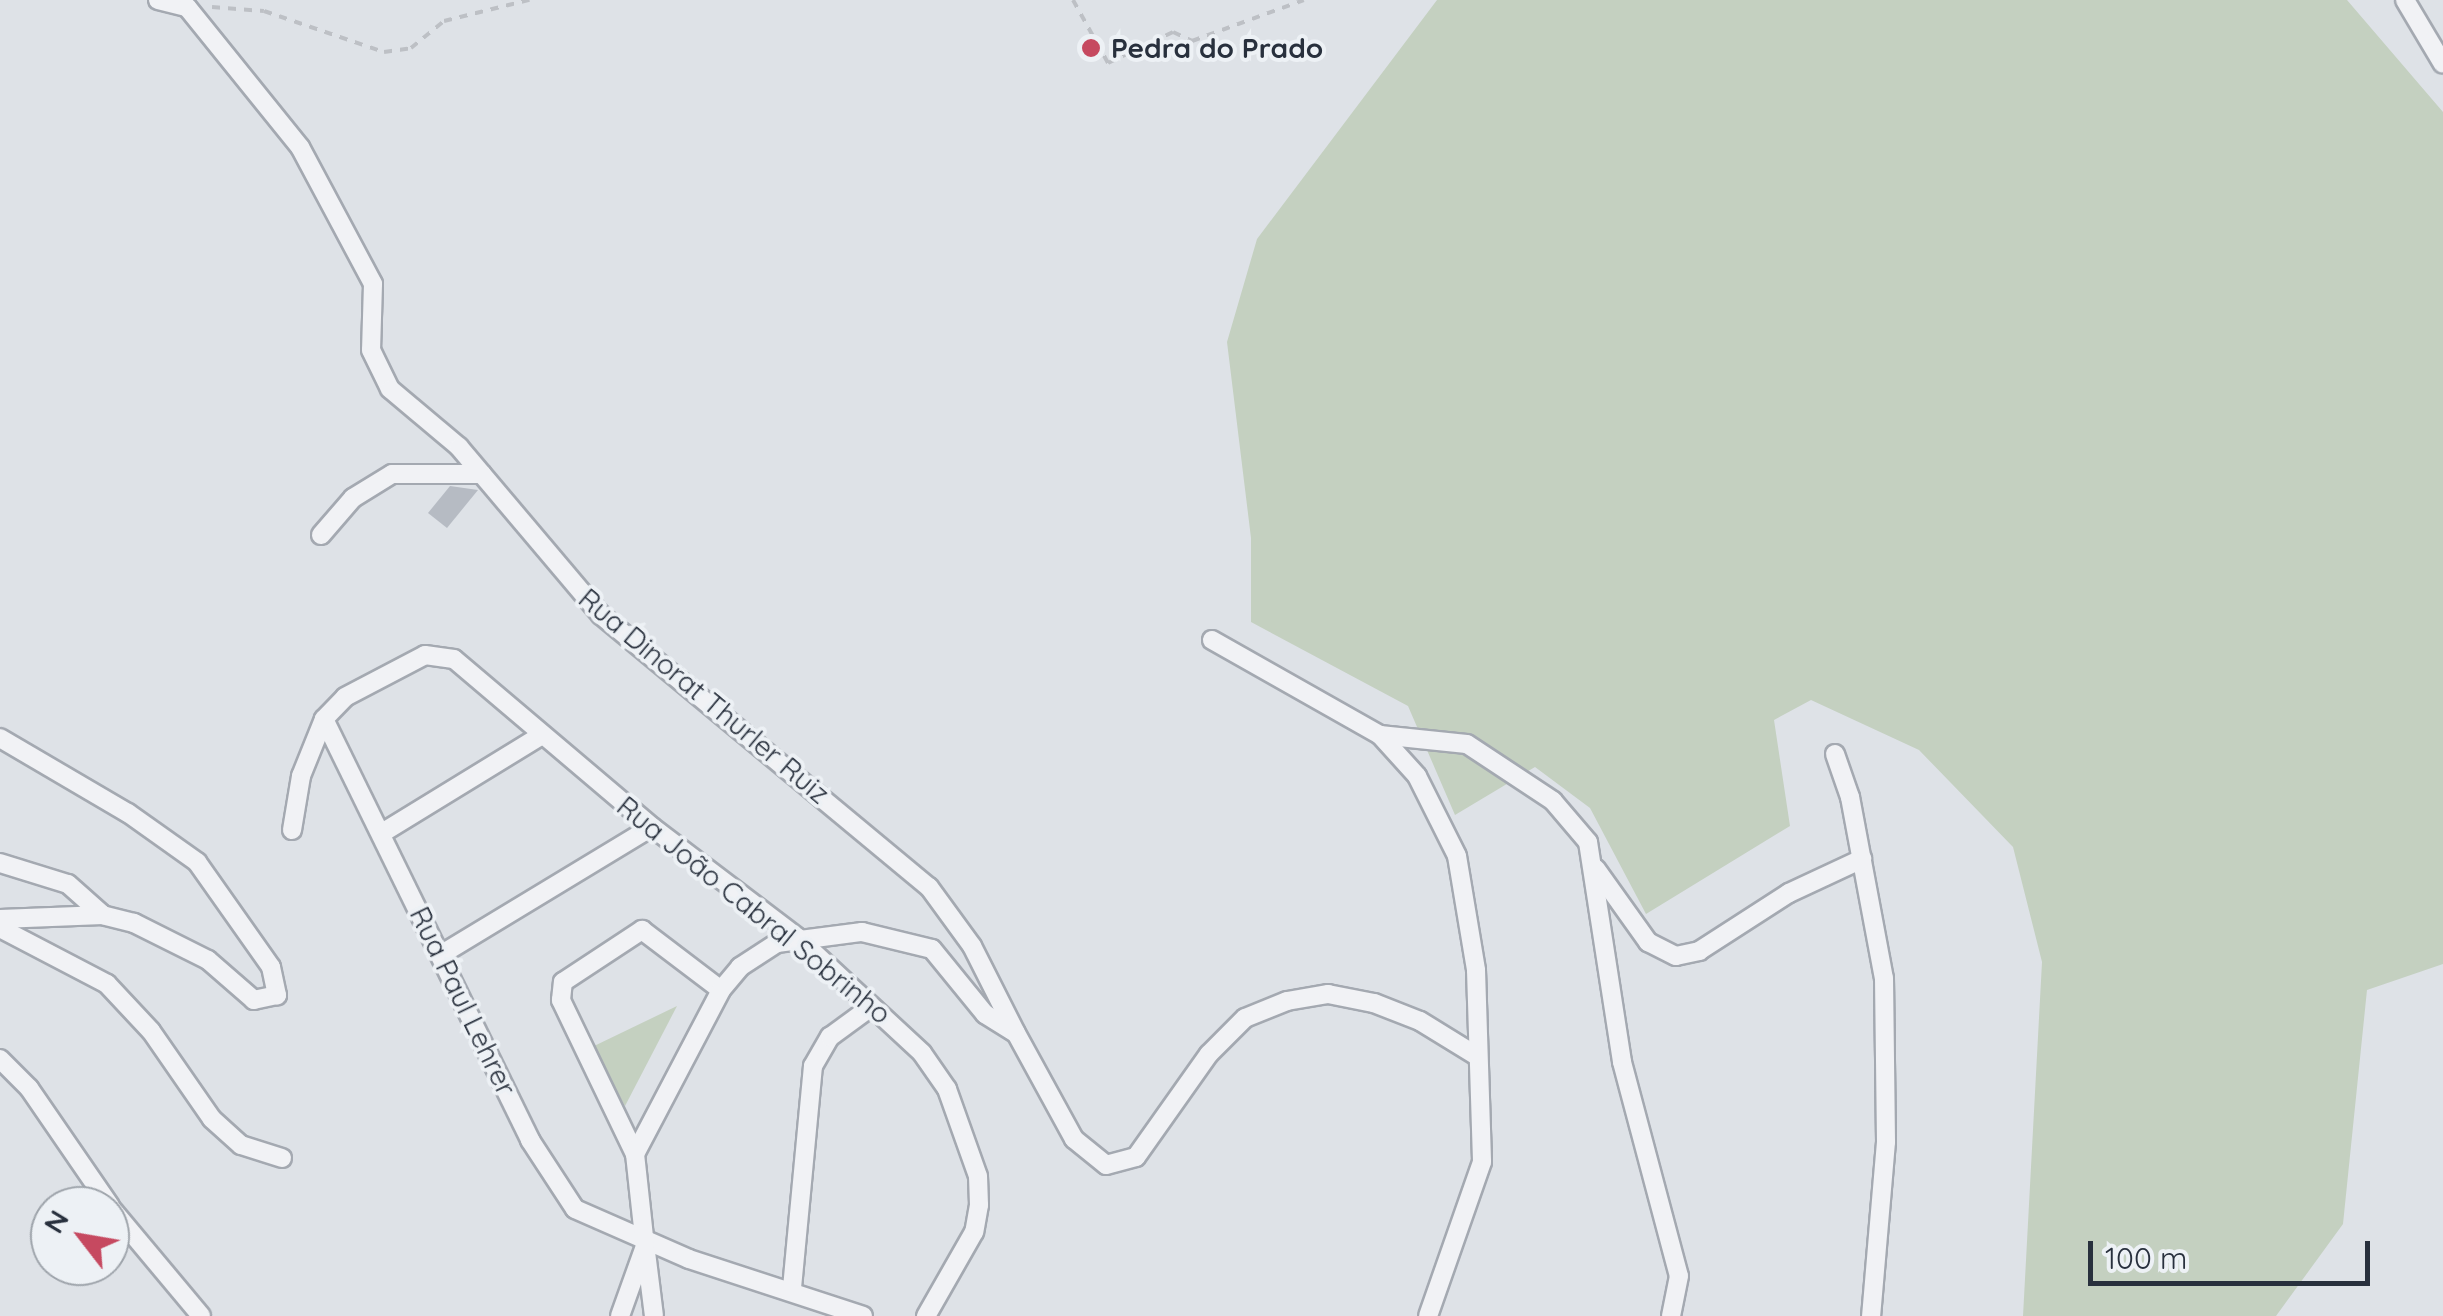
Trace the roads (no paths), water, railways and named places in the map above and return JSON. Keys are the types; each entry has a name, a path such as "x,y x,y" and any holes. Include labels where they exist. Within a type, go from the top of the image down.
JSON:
{"street":[{"name":"Rua Dinorat Thurler Ruiz","path":"158,0 187,7 300,147 367,269 376,369 482,474 601,615 929,887 972,946 1074,1139 1098,1162 1117,1167 1136,1157 1209,1054 1245,1018 1287,1001 1328,994 1374,1003 1420,1021 1477,1056"},
{"path":"2405,0 2443,64"},
{"path":"321,534 353,498 392,474 482,474"},
{"path":"1212,640 1380,735 1417,776 1456,856 1476,970 1482,1162 1428,1316"},
{"name":"Rua João Cabral Sobrinho","path":"324,719 344,697 425,655 454,659 652,827 798,938 901,1030 947,1090 978,1176 974,1232 926,1316"},
{"path":"292,830 302,776 324,719"},
{"name":"Rua Paul Lehrer","path":"324,719 530,1140 575,1209 645,1244"},
{"path":"382,833 542,734"},
{"path":"1380,735 1438,738 1493,759 1574,819 1594,866 1648,942 1676,956 1700,951 1789,893 1862,858"},
{"path":"0,738 128,813 196,862 271,967 277,995 259,1003 208,960 161,933 103,916 0,919"},
{"path":"1835,754 1862,858 1884,978 1886,1142 1871,1316"},
{"path":"442,954 652,827"},
{"path":"0,864 68,884 103,916"},
{"path":"1594,866 1622,1062 1679,1276 1672,1316"},
{"path":"0,928 106,984 151,1032 212,1119 241,1145 282,1158"},
{"path":"654,1316 635,1154 561,1000 563,982 642,930 721,990"},
{"name":"Rua Dinorat Thurler Ruiz","path":"635,1154 721,990 763,948 836,931 911,940 948,963 985,1014 1016,1033"},
{"path":"792,1288 813,1066 830,1036 871,1007"},
{"path":"0,1059 29,1088 96,1186"},
{"path":"130,1230 201,1316"},
{"path":"645,1244 792,1288 862,1316"},
{"path":"620,1316 645,1244"}],"place":[{"name":"Pedra do Prado","path":"1091,48"}]}
